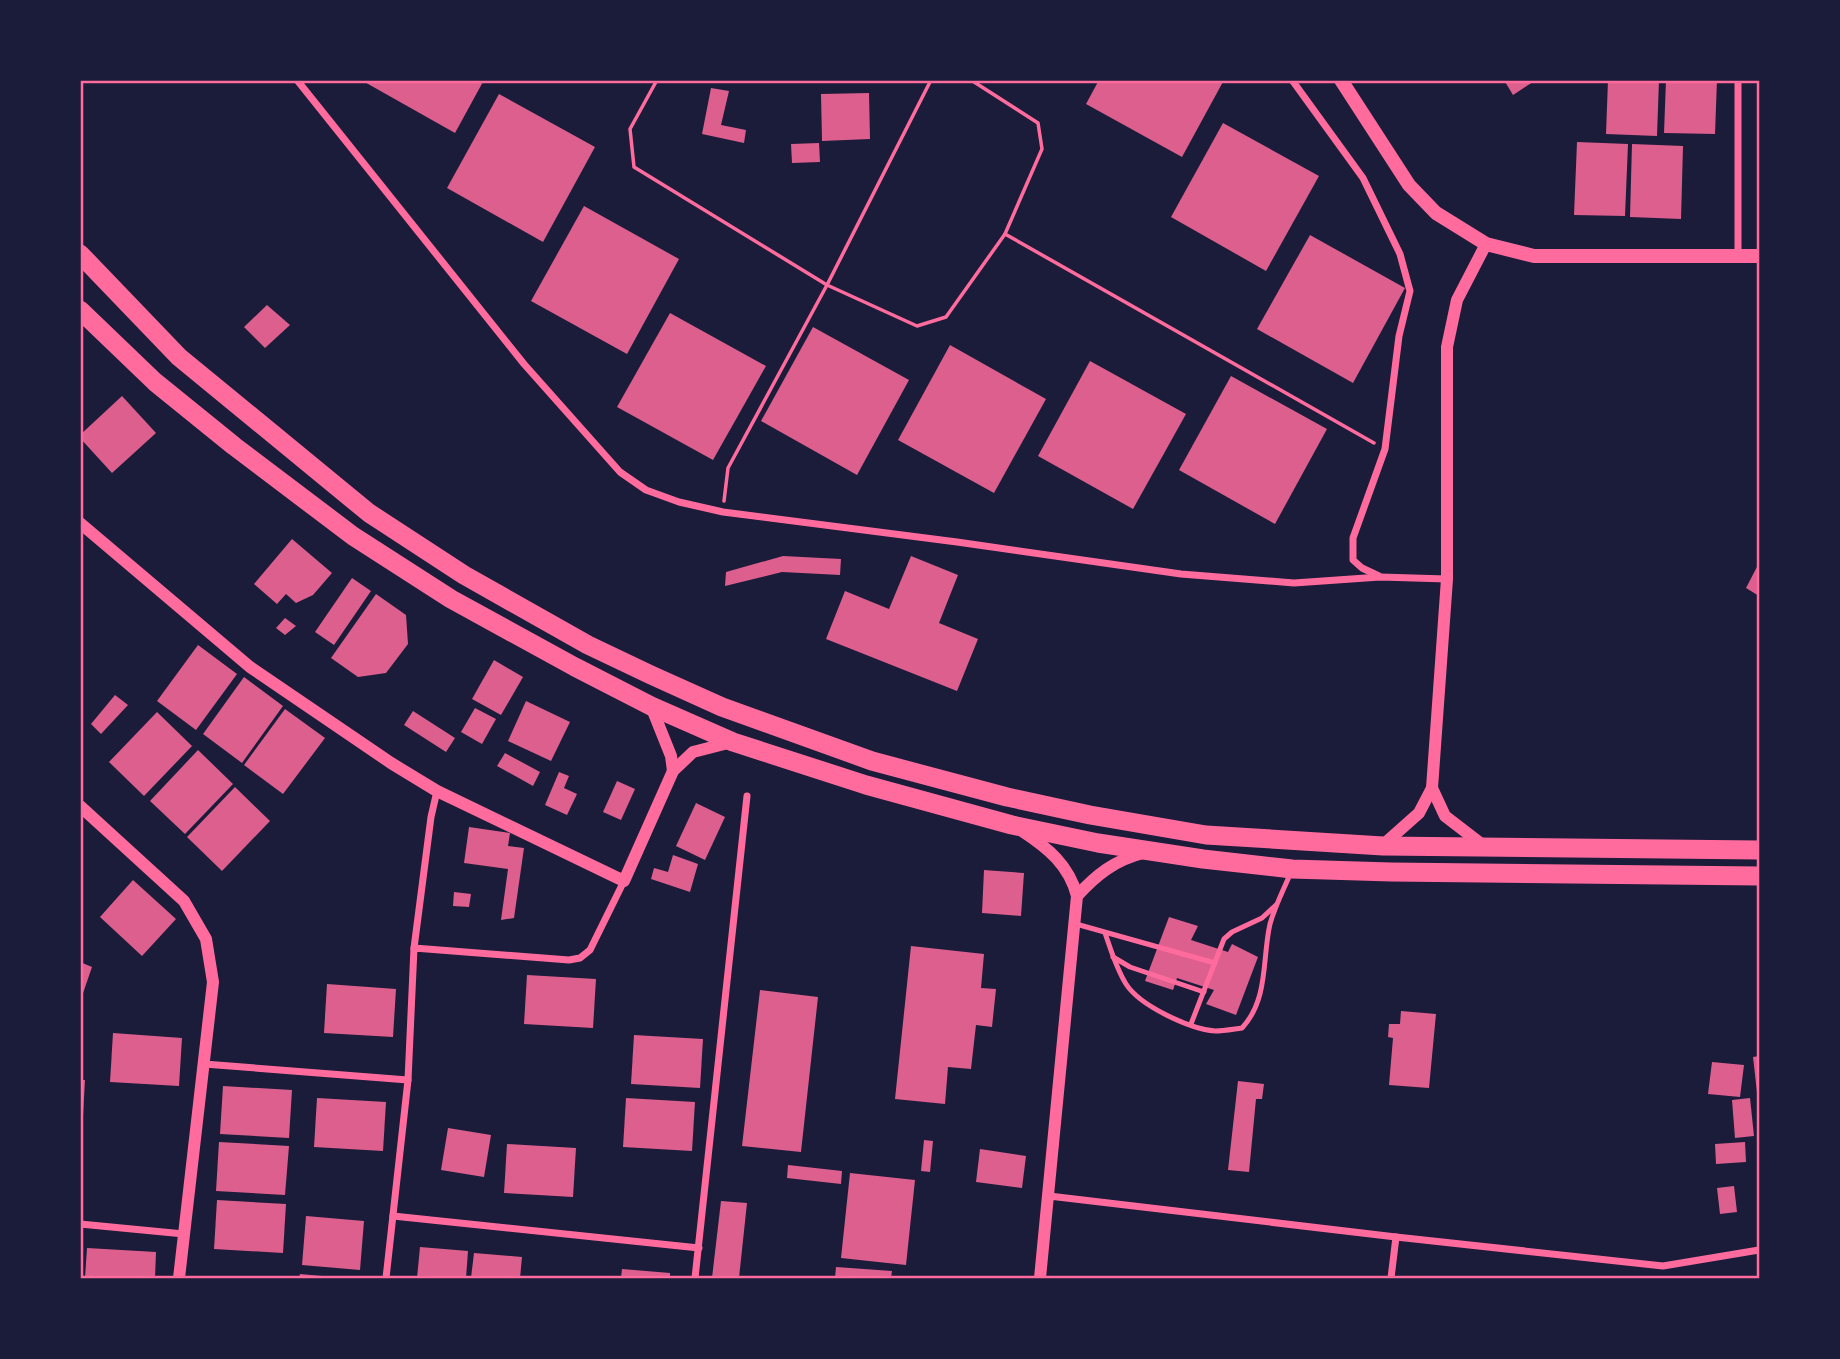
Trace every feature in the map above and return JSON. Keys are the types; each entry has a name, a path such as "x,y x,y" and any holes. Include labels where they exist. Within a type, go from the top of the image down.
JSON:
{"highway":[{"path":"80,254 179,357 369,513 464,575 588,645 651,675 722,707 872,761 1007,797 1090,815 1206,835 1383,846 1759,850"},
{"path":"80,310 155,382 234,446 354,536 451,598 651,706 733,742 866,785 1012,825 1149,851 1292,869 1759,876"}],"main road":[{"path":"1340,80 1409,185 1436,213 1486,244 1534,256 1759,256"}],"street":[{"path":"297,80 524,364 620,472 646,490 679,502 723,512 1181,574 1294,583 1380,577 1447,579"},
{"path":"1292,80 1363,178 1400,254 1410,291 1399,336 1385,449 1353,538 1353,560 1380,577"},
{"path":"1738,80 1738,257"},
{"path":"1383,846 1419,813 1432,788 1447,579 1447,347 1457,300 1486,244"},
{"path":"80,523 250,667 391,763 437,791 624,881"},
{"path":"651,706 671,756 673,771"},
{"path":"414,948 569,960 580,958 590,950 673,771 694,752 733,742"},
{"path":"1432,788 1445,816 1485,847"},
{"path":"386,1279 408,1080 414,948 431,817 437,791"},
{"path":"695,1279 747,796"},
{"path":"80,806 184,901 206,939 214,982 179,1279"},
{"path":"1012,825 1035,839 1063,865 1073,880 1077,896 1040,1279"},
{"path":"1077,896 1109,866 1149,851"},
{"path":"204,1064 408,1080"},
{"path":"1049,1196 1663,1266 1759,1250"},
{"path":"393,1216 699,1248"},
{"path":"80,1224 184,1234"},
{"path":"1391,1279 1396,1237"}],"lane":[{"path":"1105,933 1127,986 1160,1012 1218,1031 1242,1028 1251,1018 1262,986 1270,924 1292,869"},
{"path":"1191,1024 1224,939 1262,918 1279,902"},
{"path":"1073,923 1215,963"},
{"path":"1113,957 1130,967 1204,992"}],"path":[{"path":"657,80 630,129 634,167 827,285 917,326 946,317 1004,234 1042,149 1038,123 971,80"},
{"path":"723,512 728,467 827,285 931,80"},
{"path":"1004,234 1385,449"}],"building":[{"path":"361,80 484,80 455,133"},
{"path":"1099,80 1224,80 1182,157 1086,104"},
{"path":"1504,80 1536,80 1513,95"},
{"path":"1608,80 1659,80 1657,136 1606,134"},
{"path":"1666,80 1717,80 1715,134 1664,133"},
{"path":"711,88 729,91 721,125 746,130 744,143 702,134"},
{"path":"869,93 870,139 822,141 821,94"},
{"path":"499,94 595,147 543,242 447,188"},
{"path":"1223,123 1319,176 1266,271 1171,217"},
{"path":"1577,142 1628,144 1625,216 1574,215"},
{"path":"819,143 820,162 792,163 791,144"},
{"path":"1632,144 1683,146 1681,219 1630,217"},
{"path":"584,206 679,259 627,354 531,301"},
{"path":"1310,235 1405,288 1353,383 1257,329"},
{"path":"267,305 290,325 265,348 244,327"},
{"path":"670,313 766,366 713,460 617,407"},
{"path":"813,327 909,380 857,475 761,421"},
{"path":"950,345 1046,399 994,493 898,440"},
{"path":"1090,361 1186,414 1133,509 1038,456"},
{"path":"1231,376 1327,429 1275,524 1179,470"},
{"path":"122,396 156,433 112,473 80,435"},
{"path":"292,539 332,573 313,595 296,603 286,594 277,604 254,584"},
{"path":"783,556 841,559 840,575 782,572 725,586 726,572"},
{"path":"911,556 958,575 939,623 978,639 957,691 826,639 845,591 889,609"},
{"path":"1759,563 1759,596 1746,588"},
{"path":"352,578 371,591 334,645 315,632"},
{"path":"376,594 406,615 408,644 386,673 358,677 331,658"},
{"path":"285,618 296,626 285,635 276,628"},
{"path":"198,645 237,674 196,730 157,701"},
{"path":"494,660 523,677 501,715 472,699"},
{"path":"244,677 283,706 242,763 203,734"},
{"path":"115,695 128,705 101,734 91,724"},
{"path":"526,701 570,722 551,761 508,741"},
{"path":"475,708 496,719 482,744 461,732"},
{"path":"285,709 325,738 283,794 244,765"},
{"path":"413,711 455,738 446,752 404,725"},
{"path":"157,712 192,746 144,796 109,762"},
{"path":"198,750 233,784 185,834 150,801"},
{"path":"505,753 540,772 533,786 497,766"},
{"path":"559,772 569,776 564,788 577,794 567,815 545,805"},
{"path":"617,781 635,789 621,820 603,812"},
{"path":"235,787 270,821 222,871 187,837"},
{"path":"696,803 725,817 705,860 676,846"},
{"path":"469,827 510,833 508,846 524,848 514,918 501,920 508,869 464,863"},
{"path":"673,855 698,864 690,892 651,879 654,868 668,872"},
{"path":"984,870 1024,873 1021,916 982,913"},
{"path":"133,880 176,919 142,956 100,917"},
{"path":"454,892 471,894 469,907 453,906"},
{"path":"1169,917 1198,926 1191,940 1228,952 1232,944 1258,957 1236,1015 1206,1004 1214,990 1177,978 1173,990 1145,981"},
{"path":"911,946 984,954 981,988 996,989 992,1027 976,1025 971,1069 948,1067 945,1104 895,1099"},
{"path":"80,962 92,967 81,999 80,999"},
{"path":"527,975 596,979 593,1028 524,1024"},
{"path":"327,984 396,989 393,1037 324,1033"},
{"path":"760,990 818,997 801,1152 742,1146"},
{"path":"1401,1011 1436,1014 1429,1088 1389,1085 1393,1038 1388,1037 1389,1024 1400,1024"},
{"path":"113,1033 182,1038 179,1086 110,1082"},
{"path":"634,1035 703,1039 700,1088 631,1084"},
{"path":"1759,1056 1759,1101 1758,1101 1753,1057"},
{"path":"1712,1062 1744,1065 1740,1097 1708,1094"},
{"path":"80,1080 85,1080 83,1116 80,1115"},
{"path":"1238,1081 1264,1084 1262,1099 1256,1099 1249,1172 1228,1170"},
{"path":"223,1086 292,1090 289,1138 220,1134"},
{"path":"317,1098 386,1102 383,1151 314,1147"},
{"path":"626,1098 695,1102 692,1151 623,1147"},
{"path":"1750,1098 1754,1136 1735,1138 1732,1100"},
{"path":"448,1128 491,1135 484,1177 441,1170"},
{"path":"924,1140 933,1141 930,1172 921,1171"},
{"path":"219,1142 289,1146 285,1195 216,1191"},
{"path":"1745,1142 1746,1162 1716,1164 1715,1144"},
{"path":"507,1144 576,1148 573,1197 504,1193"},
{"path":"980,1149 1026,1156 1022,1188 976,1182"},
{"path":"788,1165 842,1171 841,1184 787,1178"},
{"path":"850,1173 915,1180 906,1265 841,1258"},
{"path":"1734,1186 1737,1212 1720,1214 1717,1188"},
{"path":"217,1200 286,1204 283,1253 214,1249"},
{"path":"721,1201 747,1203 739,1278 712,1278"},
{"path":"306,1216 364,1221 360,1270 302,1265"},
{"path":"420,1247 468,1251 466,1278 417,1278"},
{"path":"87,1248 156,1252 155,1278 85,1278"},
{"path":"474,1253 522,1257 520,1278 471,1278"},
{"path":"836,1267 892,1271 891,1278 835,1278"},
{"path":"622,1269 670,1273 670,1278 621,1278"},
{"path":"300,1274 333,1277 333,1278 299,1278"}]}
